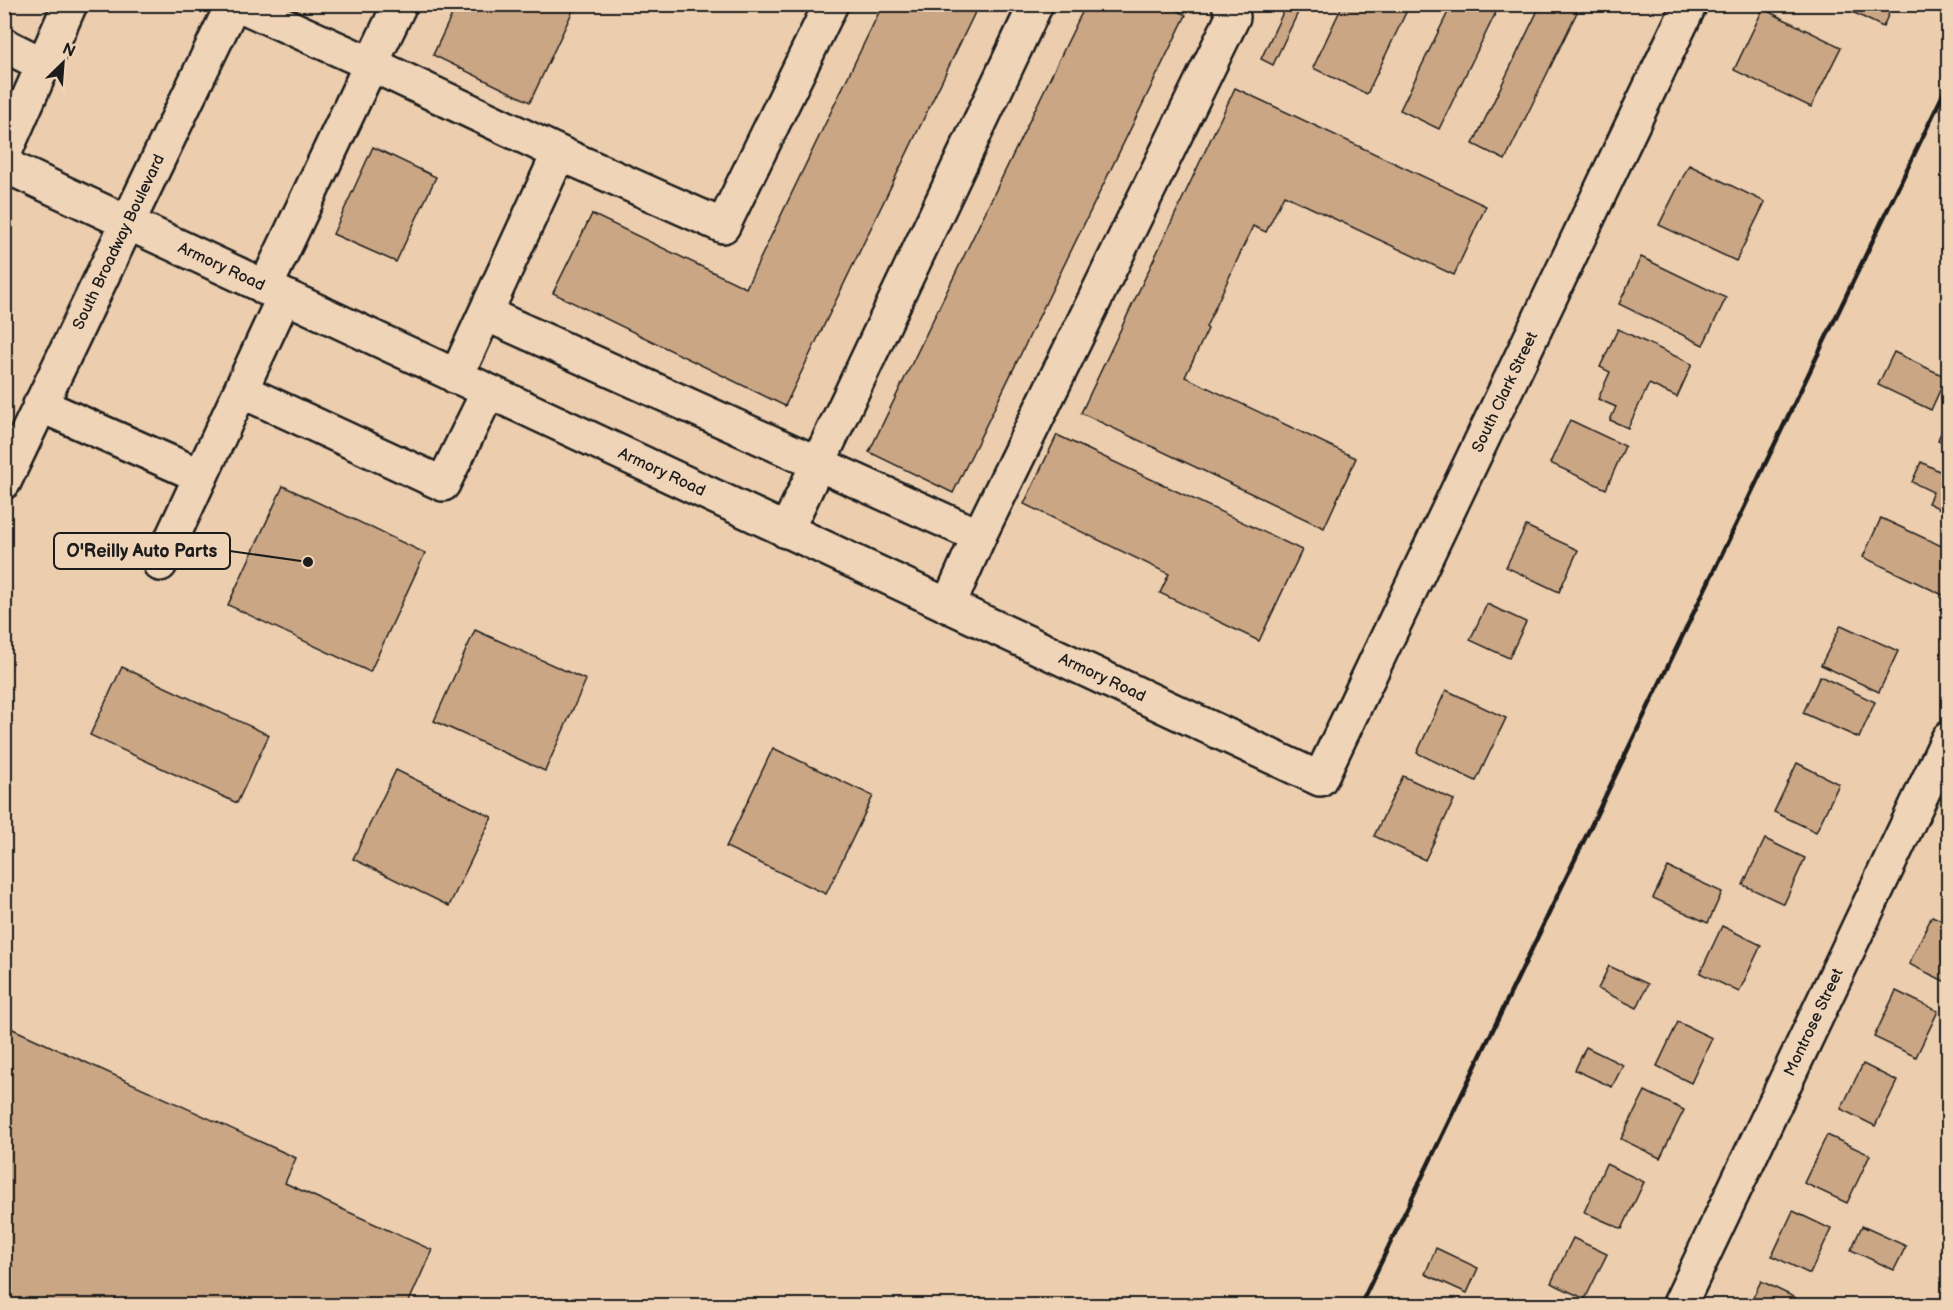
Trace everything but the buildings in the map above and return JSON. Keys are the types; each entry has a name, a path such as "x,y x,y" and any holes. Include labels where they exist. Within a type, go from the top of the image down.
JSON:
{"street":[{"path":"4,154 70,4"},
{"name":"South Broadway Boulevard","path":"4,482 233,4"},
{"path":"238,4 559,153 723,226 831,4"},
{"path":"160,564 242,391 275,293 371,64 400,4"},
{"path":"786,531 1036,4"},
{"path":"948,606 979,536 1233,16 1229,4"},
{"name":"South Clark Street","path":"1320,778 1690,4"},
{"path":"6,45 44,64"},
{"path":"456,377 559,153"},
{"name":"Armory Road","path":"4,165 1320,778"},
{"path":"486,314 979,536"},
{"path":"242,391 443,484 488,392"},
{"path":"40,405 201,476"},
{"name":"Montrose Street","path":"1679,1305 1948,739"}],"railway":[{"path":"1360,1306 1948,84"}],"place":[{"name":"O'Reilly Auto Parts","path":"308,562"}]}
